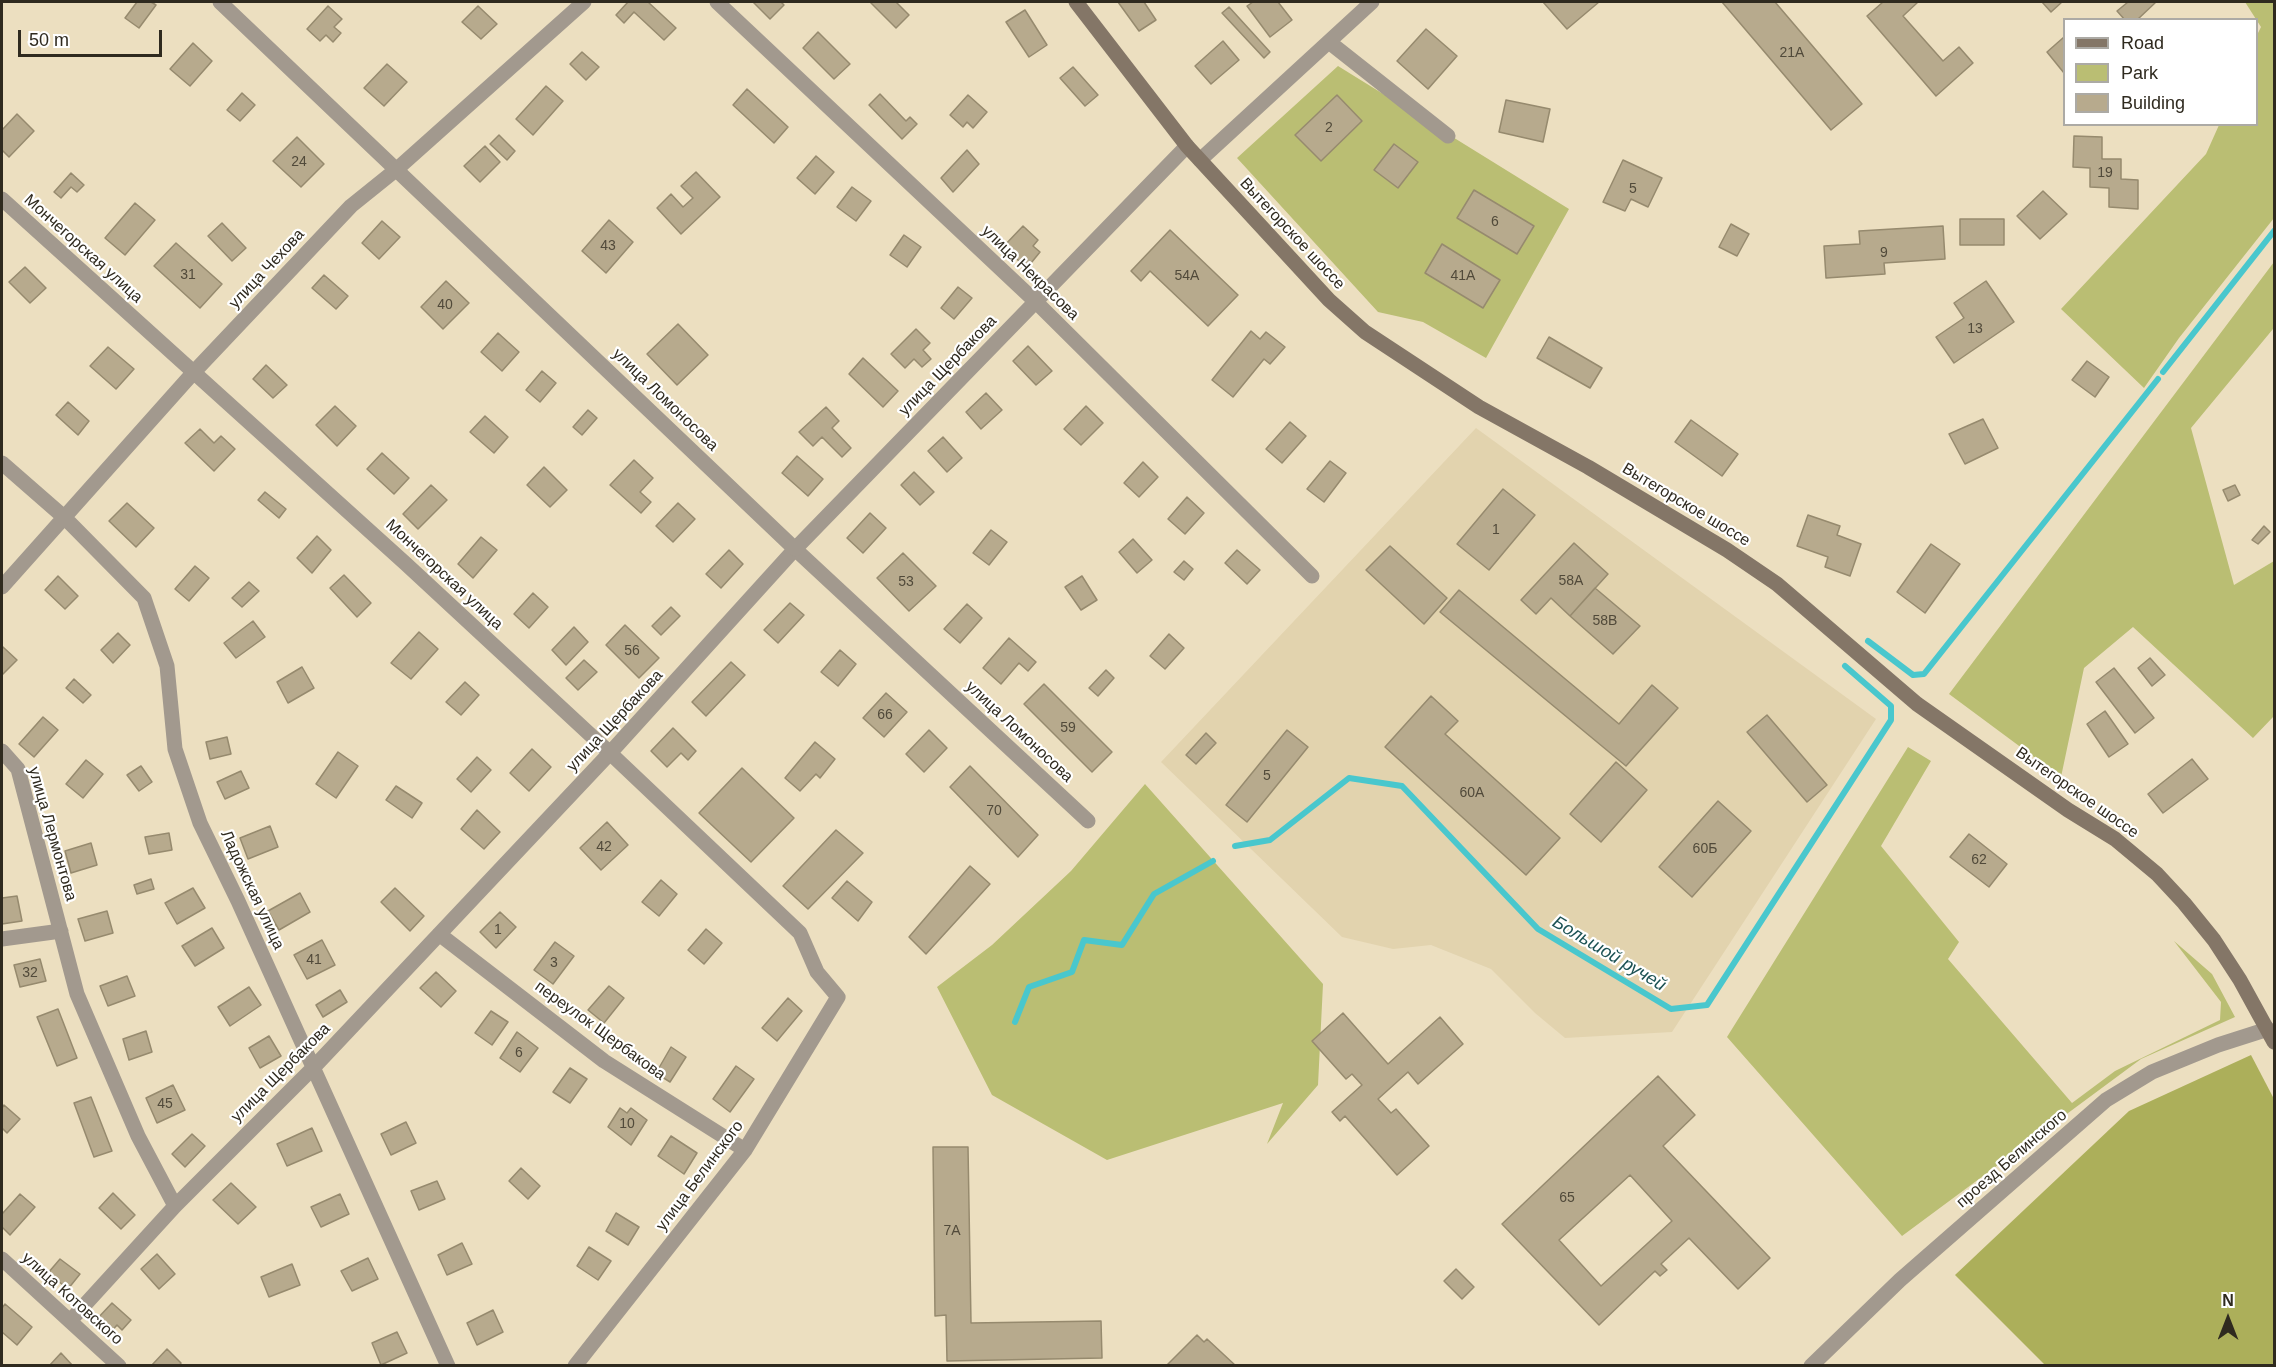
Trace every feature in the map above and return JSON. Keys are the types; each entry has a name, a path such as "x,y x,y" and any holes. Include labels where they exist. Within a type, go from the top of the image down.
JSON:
{"main road":[{"name":"Вытегорское шоссе","path":"1076,2 1187,146 1329,300 1365,332 1479,407 1588,467 1727,550 1777,584 1917,704 2068,810 2115,839 2157,874 2214,940 2240,980 2271,1036"}],"street":[{"name":"улица Ломоносова","path":"220,2 795,549 1088,821"},
{"name":"улица Чехова","path":"2,587 193,374 351,206 397,170 584,2"},
{"name":"улица Некрасова","path":"717,2 1036,302 1312,576"},
{"path":"1200,160 1372,2"},
{"path":"1329,42 1448,136"},
{"name":"улица Щербакова","path":"70,1321 175,1206 314,1068 610,753 795,549 1187,146"},
{"name":"Мончегорская улица","path":"2,199 193,374 406,564 800,933 817,972 838,997"},
{"name":"Ладожская улица","path":"2,463 65,518 144,598 168,666 175,749 200,823 448,1365"},
{"name":"улица Лермонтова","path":"2,751 18,769 77,994 138,1136 175,1206"},
{"path":"2,939 61,931"},
{"name":"переулок Щербакова","path":"439,934 604,1060 745,1150"},
{"name":"улица Белинского","path":"575,1365 745,1150 838,997"},
{"name":"проезд Белинского","path":"1811,1365 1900,1280 2106,1100 2152,1072 2218,1045 2271,1036"},
{"name":"улица Котовского","path":"2,1260 119,1365"}],"shaded area":[{"path":"1476,428 1876,719 1672,1032 1565,1038 1535,1013 1491,969 1431,945 1393,949 1342,937 1161,762"}],"green space":[{"path":"2245,2 2274,2 2274,218 2179,338 2144,388 2061,309 2206,154 2219,126 2258,126 2258,33 2261,27 2258,18 2255,18"},
{"path":"1338,66 1569,209 1486,358 1423,322 1378,312 1237,158"},
{"path":"2274,262 2274,329 2191,428 2234,585 2274,561 2274,716 2253,738 2133,627 2084,668 2061,777 1949,694"},
{"path":"1908,747 1931,761 1881,846 1959,942 1948,959 2072,1103 2115,1071 2220,1020 2221,1002 2174,941 2212,974 2235,1017 2141,1059 1902,1236 1727,1037"},
{"path":"1145,784 1323,984 1318,1085 1267,1144 1283,1103 1107,1160 992,1095 937,987 992,945 1071,871"},
{"path":"2251,1055 2274,1099 2274,1365 2045,1365 1955,1275 2129,1111"}],"building":[{"path":"137,2 151,2 156,5 139,28 125,18"},
{"path":"628,2 648,2 676,28 664,40 634,12 624,23 616,15"},
{"path":"753,2 781,2 784,5 770,19"},
{"path":"870,2 896,2 909,15 896,28"},
{"path":"1118,2 1144,2 1156,20 1139,31"},
{"path":"1253,2 1278,2 1292,20 1270,37 1247,6"},
{"path":"1543,2 1599,2 1567,29"},
{"path":"1722,2 1775,2 1862,104 1831,130"},
{"path":"1883,2 1918,2 1903,16 1943,61 1959,47 1973,63 1936,96 1867,16"},
{"path":"2042,2 2062,2 2051,12"},
{"path":"2128,2 2156,2 2139,18 2123,18 2117,11"},
{"path":"328,6 342,19 334,27 341,33 333,42 326,35 320,41 307,29"},
{"path":"478,6 497,24 481,39 462,22"},
{"path":"1229,7 1270,52 1264,58 1222,13"},
{"path":"1025,10 1047,45 1029,57 1006,22"},
{"path":"1426,29 1457,56 1428,89 1397,61"},
{"path":"818,32 850,64 834,79 803,48"},
{"path":"2063,38 2063,72 2047,52"},
{"path":"1223,41 1239,60 1211,84 1195,66"},
{"path":"193,43 212,61 190,86 170,69"},
{"path":"582,52 599,67 586,80 570,64"},
{"path":"387,64 407,82 384,106 364,88"},
{"path":"1073,67 1098,95 1085,106 1060,78"},
{"path":"546,86 563,101 533,135 516,119"},
{"path":"747,89 788,127 774,143 733,105"},
{"path":"242,93 255,105 240,121 227,110"},
{"path":"880,94 906,121 910,117 917,124 902,139 869,105"},
{"path":"968,95 987,112 973,128 967,122 963,127 950,115"},
{"path":"1337,95 1362,121 1321,161 1295,135"},
{"path":"1506,100 1550,109 1543,142 1499,132"},
{"path":"17,114 34,131 9,157 2,150 2,130"},
{"path":"499,135 515,151 507,160 490,144"},
{"path":"2074,136 2102,137 2102,159 2121,159 2121,179 2138,180 2138,209 2109,207 2109,188 2090,187 2090,168 2073,167"},
{"path":"297,137 324,164 301,187 273,161"},
{"path":"1394,144 1418,162 1398,188 1374,170"},
{"path":"485,146 500,162 480,182 464,166"},
{"path":"967,150 979,164 953,192 941,178"},
{"path":"816,156 834,172 815,194 797,178"},
{"path":"1623,160 1662,178 1648,207 1631,199 1625,211 1603,202"},
{"path":"696,172 720,197 681,234 657,208 671,194 683,207 693,198 681,186"},
{"path":"71,173 84,185 77,192 71,187 61,198 54,192"},
{"path":"852,187 871,201 856,221 837,207"},
{"path":"1474,190 1534,226 1517,254 1457,218"},
{"path":"2043,191 2067,214 2040,239 2017,216"},
{"path":"135,203 155,220 125,255 105,238"},
{"path":"1960,219 2004,219 2004,245 1960,245"},
{"path":"609,220 633,242 606,273 582,251"},
{"path":"382,221 400,237 379,259 362,243"},
{"path":"222,223 246,248 232,261 208,236"},
{"path":"1731,224 1749,234 1737,256 1719,247"},
{"path":"1023,226 1038,240 1033,246 1040,252 1027,268 1003,247"},
{"path":"1943,226 1945,259 1884,263 1885,274 1826,278 1824,246 1860,244 1859,231"},
{"path":"1170,230 1238,295 1208,326 1150,271 1141,281 1131,271"},
{"path":"904,235 921,247 907,267 890,255"},
{"path":"176,243 222,284 200,308 154,266"},
{"path":"1442,244 1500,280 1483,308 1425,273"},
{"path":"25,267 46,288 30,303 9,282"},
{"path":"324,275 348,296 336,309 312,288"},
{"path":"446,281 469,303 443,329 421,307"},
{"path":"1986,281 2014,322 1954,363 1936,337 1964,318 1954,303"},
{"path":"958,287 972,298 954,319 941,308"},
{"path":"678,324 708,355 677,385 647,354"},
{"path":"916,329 930,343 923,350 931,359 922,367 914,359 905,368 891,354"},
{"path":"1251,331 1260,339 1266,332 1285,347 1270,364 1264,359 1233,397 1212,380"},
{"path":"498,333 519,352 502,371 481,352"},
{"path":"1549,337 1602,368 1590,388 1537,358"},
{"path":"1028,346 1052,371 1036,385 1013,361"},
{"path":"108,347 134,369 116,389 90,366"},
{"path":"863,358 898,391 883,407 849,374"},
{"path":"2087,361 2109,377 2095,397 2072,380"},
{"path":"266,365 287,385 273,398 253,379"},
{"path":"542,371 556,383 540,402 526,390"},
{"path":"986,393 1002,410 981,429 966,412"},
{"path":"68,402 89,421 78,435 56,415"},
{"path":"335,406 356,426 337,446 316,425"},
{"path":"1086,406 1103,423 1081,445 1064,429"},
{"path":"826,407 839,421 832,428 851,448 842,457 822,437 813,446 799,432"},
{"path":"588,410 597,418 582,435 573,427"},
{"path":"485,416 508,437 494,453 470,432"},
{"path":"1983,419 1998,448 1965,464 1949,434"},
{"path":"1691,420 1738,454 1722,476 1675,442"},
{"path":"1290,422 1306,436 1282,463 1266,449"},
{"path":"200,429 214,443 221,436 235,449 214,471 185,443"},
{"path":"943,437 962,458 947,472 928,451"},
{"path":"382,453 409,478 394,494 367,469"},
{"path":"797,456 823,479 808,496 782,473"},
{"path":"634,460 653,478 640,492 651,502 641,513 610,485"},
{"path":"1330,461 1346,473 1324,502 1307,489"},
{"path":"1143,462 1158,477 1139,497 1124,483"},
{"path":"544,467 567,490 550,507 527,485"},
{"path":"914,472 934,492 920,505 901,485"},
{"path":"431,485 447,500 418,529 403,514"},
{"path":"2235,485 2240,495 2228,501 2223,490"},
{"path":"1503,489 1535,515 1489,570 1457,544"},
{"path":"265,492 286,509 279,518 258,500"},
{"path":"1187,497 1204,513 1185,534 1168,519"},
{"path":"127,503 154,528 136,547 109,521"},
{"path":"678,503 695,519 673,542 656,526"},
{"path":"870,513 886,528 863,553 847,538"},
{"path":"1808,515 1840,526 1837,535 1861,544 1850,576 1825,567 1828,557 1797,546"},
{"path":"2264,526 2270,532 2258,544 2252,540"},
{"path":"991,530 1007,542 989,565 973,553"},
{"path":"317,536 331,550 312,573 297,558"},
{"path":"481,537 497,550 473,578 458,564"},
{"path":"1133,539 1152,560 1137,573 1119,552"},
{"path":"1574,543 1608,574 1570,616 1551,598 1536,614 1521,600"},
{"path":"1931,544 1960,564 1925,613 1897,592"},
{"path":"1390,546 1447,598 1424,624 1366,570"},
{"path":"729,550 743,564 721,588 706,574"},
{"path":"1237,550 1260,570 1247,584 1225,563"},
{"path":"903,553 936,586 909,611 877,578"},
{"path":"1184,561 1193,569 1184,580 1174,572"},
{"path":"195,566 209,578 189,601 175,589"},
{"path":"344,575 371,603 357,617 330,588"},
{"path":"58,576 78,596 65,609 45,590"},
{"path":"1082,576 1097,600 1081,610 1065,587"},
{"path":"249,582 259,591 242,607 232,598"},
{"path":"1595,588 1640,626 1613,654 1570,616"},
{"path":"1459,590 1619,724 1652,685 1678,708 1626,766 1440,612"},
{"path":"533,593 548,607 529,628 514,614"},
{"path":"790,603 804,615 778,643 764,630"},
{"path":"967,604 982,618 960,643 944,629"},
{"path":"671,607 680,616 661,635 652,626"},
{"path":"253,621 265,637 236,658 224,643"},
{"path":"625,625 659,658 639,678 606,645"},
{"path":"574,627 588,642 566,665 552,650"},
{"path":"419,632 438,649 411,679 391,663"},
{"path":"118,633 130,645 113,663 101,650"},
{"path":"1169,634 1184,648 1165,669 1150,656"},
{"path":"1009,638 1036,662 1028,671 1019,663 1001,684 983,668"},
{"path":"3,647 17,660 2,675 2,649"},
{"path":"840,650 856,664 838,686 821,672"},
{"path":"2150,658 2165,675 2152,686 2138,668"},
{"path":"584,660 597,672 578,690 566,678"},
{"path":"731,662 745,675 706,716 692,702"},
{"path":"302,667 314,688 288,703 277,682"},
{"path":"2114,668 2154,718 2135,733 2096,682"},
{"path":"1106,670 1114,678 1098,696 1089,688"},
{"path":"74,679 91,695 83,703 66,688"},
{"path":"465,682 479,695 461,715 446,702"},
{"path":"1044,684 1112,752 1092,772 1024,704"},
{"path":"886,693 907,712 884,737 863,718"},
{"path":"1431,696 1458,721 1445,734 1560,838 1526,875 1385,747"},
{"path":"2105,711 2128,744 2109,757 2087,724"},
{"path":"1767,715 1827,785 1807,802 1747,732"},
{"path":"43,717 58,730 34,757 19,744"},
{"path":"673,728 696,751 688,760 681,753 667,767 651,751"},
{"path":"929,730 947,748 924,772 906,754"},
{"path":"1287,730 1308,747 1247,822 1226,805"},
{"path":"1206,733 1216,743 1196,764 1186,755"},
{"path":"227,737 231,754 210,759 206,742"},
{"path":"815,742 835,759 820,778 816,774 800,791 785,778"},
{"path":"532,749 551,767 529,791 510,773"},
{"path":"338,752 358,766 336,798 316,784"},
{"path":"477,757 491,770 471,792 457,779"},
{"path":"2192,759 2208,779 2163,813 2148,794"},
{"path":"86,760 103,774 83,798 66,784"},
{"path":"1616,762 1647,790 1601,842 1570,814"},
{"path":"141,766 152,782 139,791 127,775"},
{"path":"970,766 1038,835 1018,857 950,787"},
{"path":"742,768 794,818 751,862 699,813"},
{"path":"241,771 249,788 225,799 217,782"},
{"path":"396,786 422,803 412,818 386,800"},
{"path":"1718,801 1751,831 1692,897 1659,867"},
{"path":"477,810 500,832 484,849 461,829"},
{"path":"607,822 628,845 601,870 580,848"},
{"path":"270,826 278,847 248,859 240,838"},
{"path":"836,830 863,853 808,909 783,886"},
{"path":"169,833 172,850 149,854 145,837"},
{"path":"1969,834 2007,864 1989,887 1950,857"},
{"path":"91,843 97,865 71,873 65,851"},
{"path":"970,866 990,884 926,954 909,937"},
{"path":"151,879 154,889 137,894 134,885"},
{"path":"661,880 677,894 659,916 642,902"},
{"path":"847,881 872,902 858,921 832,898"},
{"path":"193,888 205,908 177,924 165,903"},
{"path":"395,888 424,916 410,931 381,902"},
{"path":"300,893 310,912 279,930 268,911"},
{"path":"17,896 22,921 2,924 2,898"},
{"path":"107,911 113,933 85,941 78,919"},
{"path":"500,912 516,927 496,948 480,932"},
{"path":"212,928 224,948 195,966 182,946"},
{"path":"706,929 722,943 704,964 688,950"},
{"path":"322,940 335,965 307,979 294,955"},
{"path":"555,942 574,956 553,984 534,970"},
{"path":"40,959 46,981 20,987 14,965"},
{"path":"436,972 456,991 441,1007 420,988"},
{"path":"127,976 135,996 108,1006 100,986"},
{"path":"609,986 624,998 604,1023 588,1010"},
{"path":"249,987 261,1005 230,1026 218,1007"},
{"path":"340,990 347,1002 323,1017 316,1005"},
{"path":"788,998 802,1011 777,1041 762,1028"},
{"path":"58,1009 77,1058 57,1066 37,1017"},
{"path":"491,1011 508,1022 492,1045 475,1033"},
{"path":"1343,1013 1388,1064 1440,1017 1463,1044 1418,1084 1408,1072 1378,1099 1391,1113 1396,1109 1429,1146 1397,1175 1345,1116 1340,1121 1332,1112 1362,1085 1352,1074 1346,1079 1312,1041"},
{"path":"146,1031 152,1052 129,1060 123,1039"},
{"path":"517,1032 538,1048 520,1072 500,1058"},
{"path":"269,1036 281,1056 260,1068 249,1048"},
{"path":"671,1047 686,1057 670,1082 656,1073"},
{"path":"736,1066 754,1079 730,1112 713,1099"},
{"path":"570,1068 587,1079 570,1103 553,1092"},
{"path":"1658,1076 1695,1115 1663,1146 1770,1258 1738,1289 1689,1238 1661,1264 1667,1270 1660,1276 1655,1271 1599,1325 1502,1224","holes":["1630,1175 1672,1221 1601,1286 1559,1240"]},
{"path":"173,1085 185,1110 157,1123 146,1098"},
{"path":"91,1097 112,1151 94,1157 74,1103"},
{"path":"4,1105 20,1119 7,1133 2,1128"},
{"path":"620,1108 627,1113 631,1108 647,1120 631,1145 608,1127"},
{"path":"406,1122 416,1143 391,1155 381,1134"},
{"path":"312,1128 322,1151 287,1166 277,1144"},
{"path":"192,1134 205,1146 185,1167 172,1154"},
{"path":"671,1136 697,1153 684,1174 658,1156"},
{"path":"933,1147 968,1147 971,1323 1101,1321 1102,1358 947,1361 946,1315 935,1316"},
{"path":"521,1168 540,1186 528,1199 509,1181"},
{"path":"437,1181 445,1199 419,1210 411,1191"},
{"path":"231,1183 256,1207 238,1224 213,1200"},
{"path":"113,1193 135,1215 121,1229 99,1208"},
{"path":"20,1194 35,1207 10,1235 2,1227 2,1214"},
{"path":"340,1194 349,1214 321,1227 311,1207"},
{"path":"616,1213 639,1227 628,1245 606,1231"},
{"path":"462,1243 472,1264 447,1275 438,1255"},
{"path":"589,1247 611,1261 598,1280 577,1266"},
{"path":"157,1254 175,1274 159,1289 141,1269"},
{"path":"368,1258 378,1279 352,1291 341,1271"},
{"path":"60,1259 80,1274 68,1289 48,1273"},
{"path":"292,1264 300,1285 269,1297 261,1277"},
{"path":"1456,1269 1474,1287 1462,1299 1444,1281"},
{"path":"112,1303 131,1320 122,1330 117,1325 110,1333 96,1320"},
{"path":"5,1304 32,1327 17,1345 2,1332 2,1308"},
{"path":"493,1310 503,1332 477,1345 467,1323"},
{"path":"397,1332 407,1353 381,1365 372,1343"},
{"path":"1197,1335 1204,1342 1207,1339 1236,1366 1166,1366"},
{"path":"167,1349 181,1363 179,1366 151,1366"},
{"path":"61,1353 73,1366 49,1366"}],"waterway":[{"path":"2163,372 2274,231"},
{"path":"1868,641 1913,675 1924,674 2158,379"},
{"name":"Большой ручей","path":"1235,846 1270,840 1349,778 1402,786 1538,929 1671,1009 1707,1005 1891,720 1891,706 1845,666"},
{"name":"Большой ручей","path":"1015,1022 1029,987 1072,972 1084,940 1122,945 1154,894 1213,861"}]}
